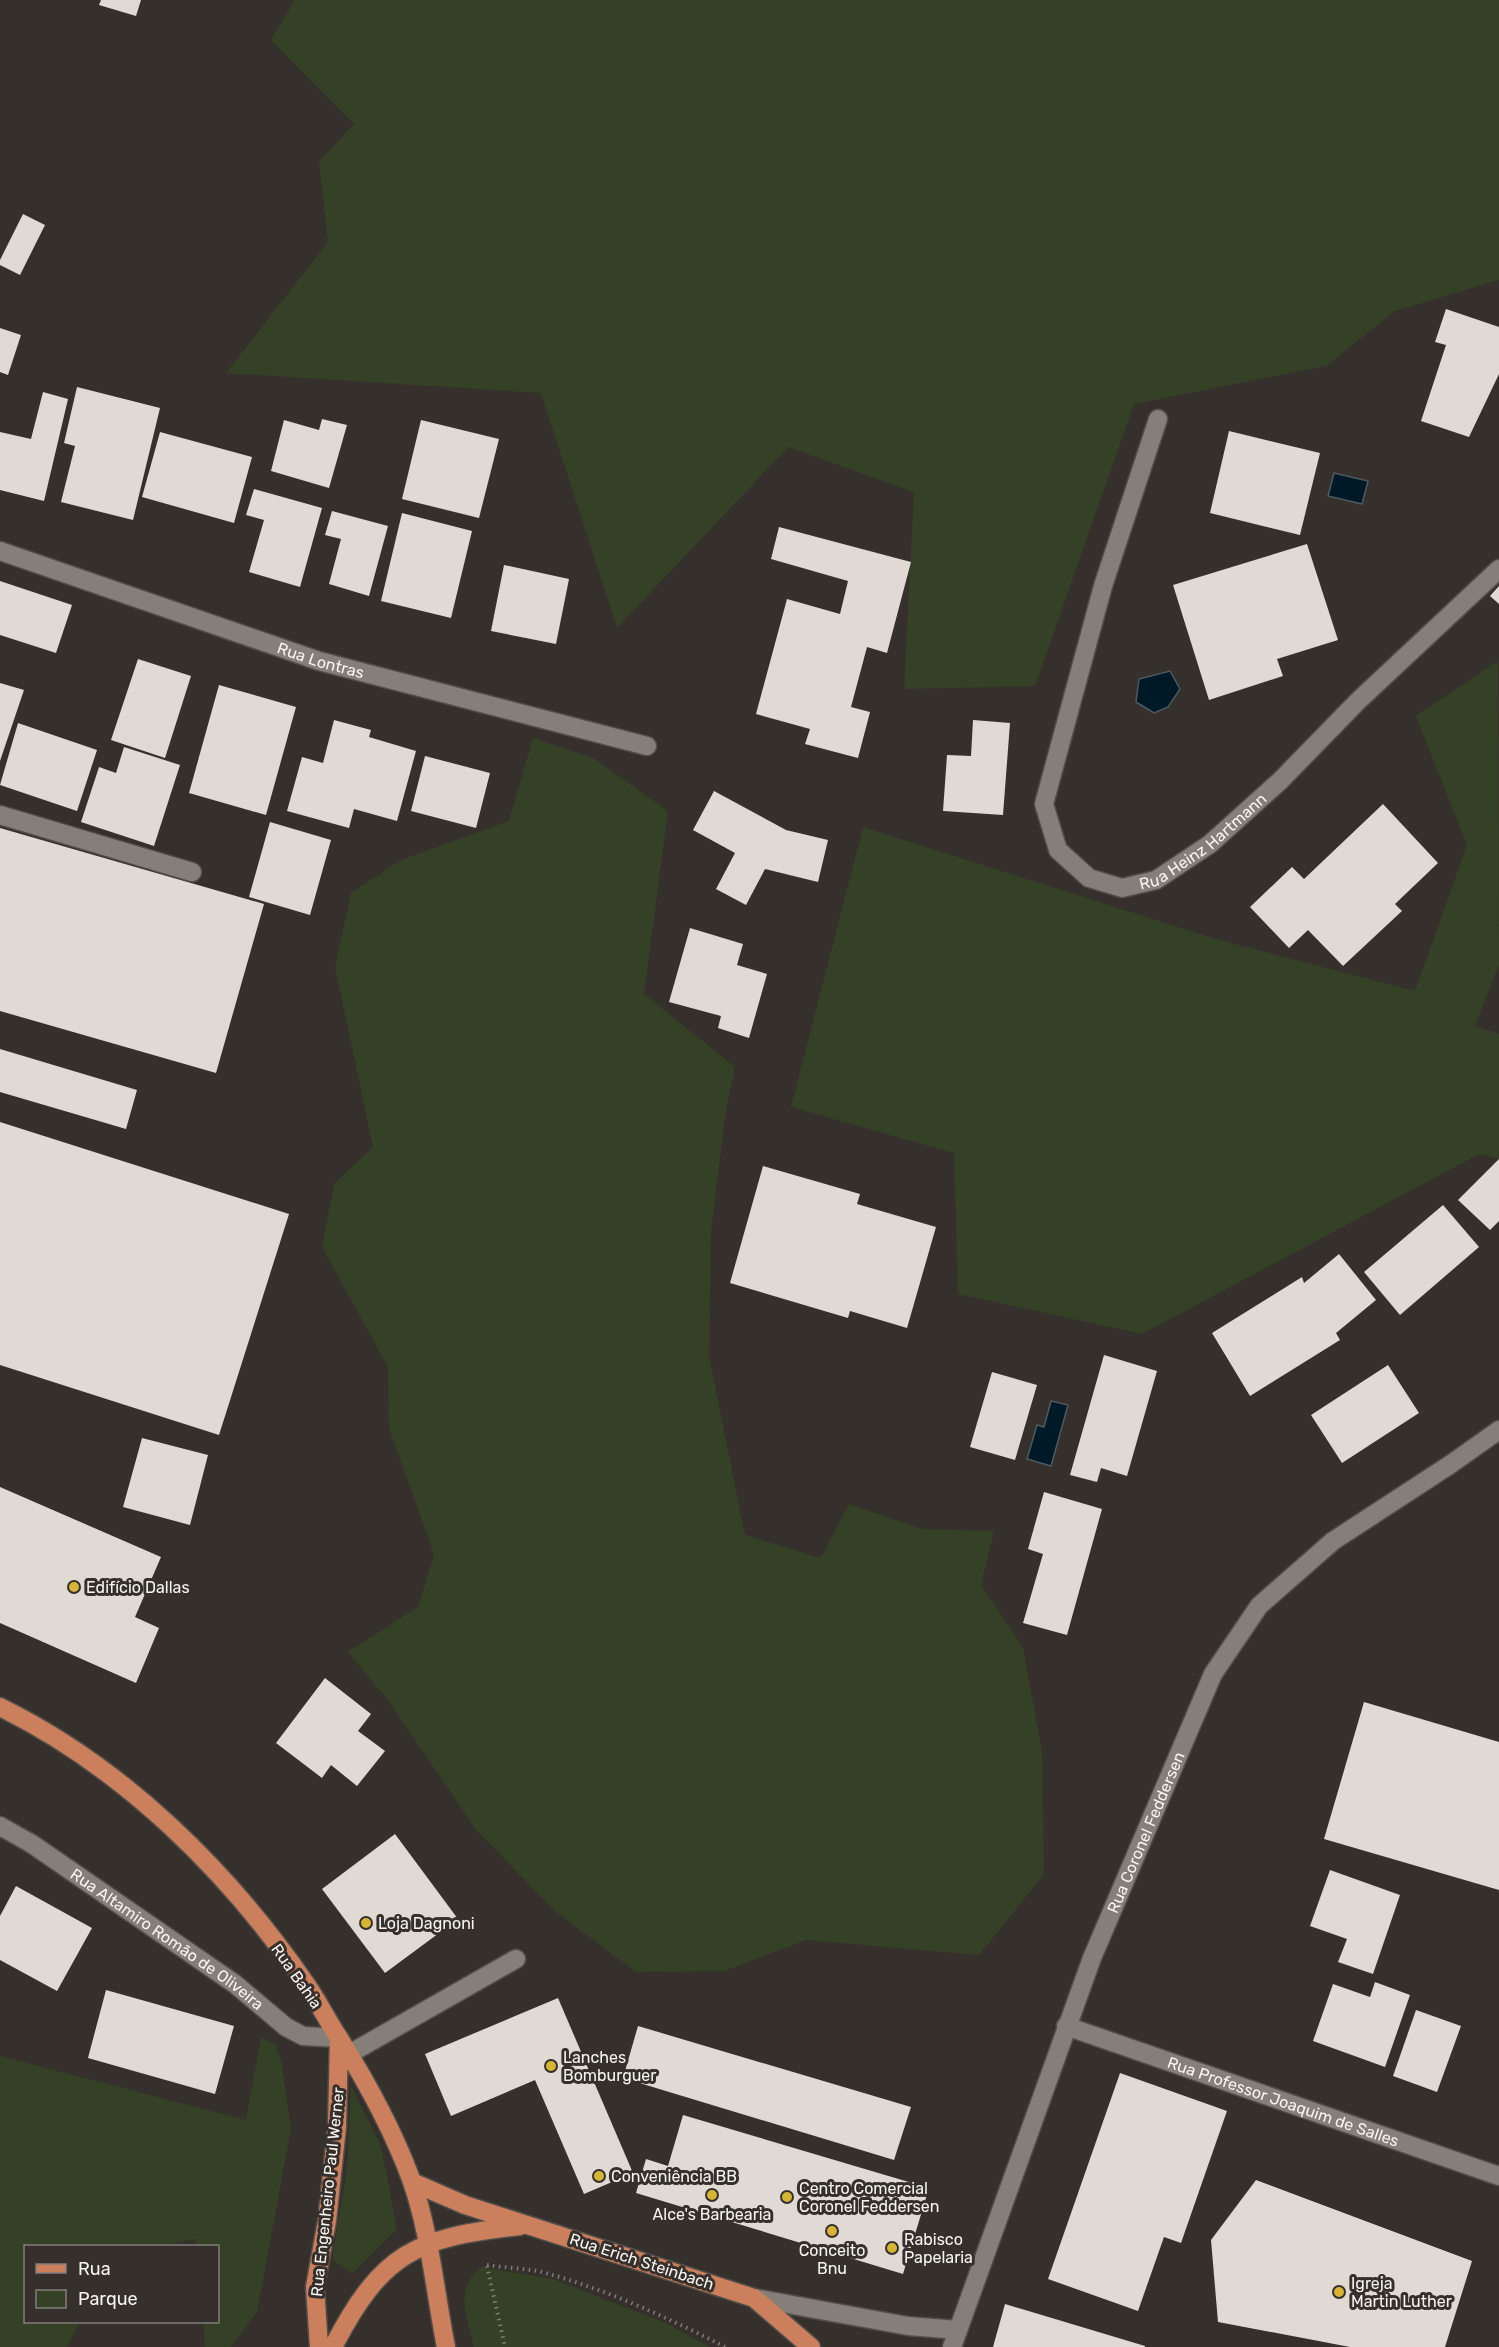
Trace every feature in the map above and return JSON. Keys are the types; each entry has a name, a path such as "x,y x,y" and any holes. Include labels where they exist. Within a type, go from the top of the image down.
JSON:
{"main road":[{"name":"Rua Bahia","path":"0,1707 36,1725 129,1789 208,1864 260,1924 306,1984 376,2097 412,2182 427,2243 446,2347"},
{"name":"Rua Engenheiro Paul Werner","path":"319,2347 315,2287 327,2221 337,2127 339,2038"},
{"name":"Rua Erich Steinbach","path":"412,2182 465,2205 754,2298 811,2347"},
{"name":"Rua Erich Steinbach","path":"427,2243 466,2232 530,2225"},
{"path":"333,2347 352,2310 396,2259 427,2243"}],"street":[{"name":"Rua Heinz Hartmann","path":"1158,419 1102,586 1044,804 1059,850 1089,878 1122,888 1156,880 1210,844 1280,781 1358,701 1499,569"},
{"name":"Rua Lontras","path":"0,551 319,661 647,746"},
{"path":"0,815 192,872"},
{"name":"Rua Coronel Feddersen","path":"955,2338 1092,1958 1213,1674 1259,1606 1333,1541 1499,1430"},
{"name":"Rua Altamiro Romão de Oliveira","path":"0,1826 32,1844 235,1984 286,2027 303,2036 339,2038"},
{"path":"349,2054 516,1959"},
{"name":"Rua Professor Joaquim de Salles","path":"1066,2026 1499,2176"},
{"name":"Rua Erich Steinbach","path":"754,2298 908,2326 955,2338"}],"path":[{"path":"466,2232 487,2265 505,2347"},
{"path":"487,2265 540,2272 596,2290 682,2325 725,2347"}],"green space":[{"path":"295,0 1499,0 1499,280 1395,311 1326,366 1134,404 1035,686 904,689 914,492 788,447 617,628 541,393 226,373 328,242 319,162 354,124 271,40"},
{"path":"1498,661 1499,964 1475,1026 1499,1034 1499,1159 1479,1154 1142,1334 958,1294 954,1153 791,1107 863,827 1219,940 1415,991 1467,845 1416,716"},
{"path":"533,738 593,758 668,811 644,994 735,1067 726,1109 711,1232 709,1355 745,1535 821,1558 849,1504 922,1529 994,1531 981,1585 1023,1648 1042,1752 1044,1874 979,1955 806,1940 724,1971 636,1972 556,1912 477,1831 387,1699 348,1652 418,1607 434,1554 389,1428 388,1367 322,1247 334,1184 373,1147 335,967 351,893 401,860 509,821"},
{"path":"261,2037 275,2045 281,2060 291,2129 257,2312 231,2347 205,2347 203,2323 219,2323 219,2245 196,2245 195,2239 163,2245 24,2245 24,2323 79,2323 67,2347 0,2347 0,2056 246,2120"},
{"path":"351,2086 381,2146 397,2229 352,2274 332,2259 347,2171"},
{"path":"481,2267 552,2279 666,2323 710,2347 474,2347 464,2304 467,2285"}],"water":[{"path":"1334,473 1368,481 1362,504 1328,496"},
{"path":"1170,671 1180,689 1168,707 1154,713 1136,702 1139,679"},
{"path":"1051,1401 1068,1405 1051,1466 1027,1459 1037,1425 1044,1427"}],"building":[{"path":"101,0 141,0 136,16 99,5"},
{"path":"23,214 45,225 20,275 0,265 0,260"},
{"path":"1446,309 1499,327 1499,374 1469,437 1421,421 1446,345 1435,342"},
{"path":"0,328 21,335 8,375 0,372"},
{"path":"77,387 160,408 133,520 61,502 75,446 64,443"},
{"path":"43,392 68,399 44,501 0,490 0,432 31,439"},
{"path":"322,419 347,425 329,488 271,471 284,420 319,430"},
{"path":"421,420 499,439 479,518 402,499"},
{"path":"1229,431 1320,453 1300,535 1210,513"},
{"path":"160,432 252,457 234,523 142,497"},
{"path":"254,489 322,508 300,587 249,572 264,520 246,515"},
{"path":"332,511 388,526 369,596 329,584 341,539 325,535"},
{"path":"402,513 472,531 451,618 381,601"},
{"path":"779,527 911,562 887,653 867,647 851,707 870,712 858,758 805,744 810,729 756,714 787,599 840,614 848,581 771,559"},
{"path":"1307,544 1338,640 1277,659 1283,676 1209,700 1173,585"},
{"path":"504,565 569,579 556,644 491,631"},
{"path":"0,581 72,605 56,653 0,635"},
{"path":"1499,586 1499,604 1490,596"},
{"path":"138,659 191,676 165,758 111,740"},
{"path":"0,683 24,690 0,761"},
{"path":"219,685 296,707 266,815 189,793"},
{"path":"334,720 371,730 369,737 416,751 397,821 354,809 349,828 287,811 302,757 323,763"},
{"path":"973,720 1010,723 1003,815 943,811 947,755 971,756"},
{"path":"18,723 97,750 77,811 0,785"},
{"path":"124,747 180,765 154,846 81,822 99,767 116,773"},
{"path":"425,756 490,773 476,828 411,811"},
{"path":"714,791 786,830 828,840 818,882 765,869 746,905 716,889 735,853 693,830"},
{"path":"1383,804 1438,863 1395,904 1402,911 1343,966 1308,930 1289,948 1250,907 1292,867 1304,879"},
{"path":"270,822 331,840 310,915 249,897"},
{"path":"0,828 264,904 216,1073 0,1011"},
{"path":"690,928 743,944 737,965 767,974 749,1038 718,1028 721,1016 669,1002"},
{"path":"0,1049 137,1090 126,1129 0,1092"},
{"path":"0,1122 289,1214 219,1435 0,1365"},
{"path":"1499,1159 1499,1221 1490,1230 1458,1200"},
{"path":"763,1166 860,1194 857,1204 936,1227 907,1328 850,1311 848,1318 730,1283"},
{"path":"1443,1205 1479,1247 1400,1315 1364,1272"},
{"path":"1339,1254 1376,1300 1336,1333 1340,1340 1250,1396 1212,1333 1302,1277 1304,1283"},
{"path":"1104,1355 1157,1371 1127,1476 1101,1468 1097,1482 1070,1475"},
{"path":"1388,1365 1419,1413 1342,1463 1311,1415"},
{"path":"992,1372 1037,1385 1015,1460 970,1447"},
{"path":"142,1438 208,1455 190,1525 123,1507"},
{"name":"Edifício Dallas","path":"0,1487 161,1557 135,1617 159,1628 136,1683 0,1623"},
{"path":"1044,1492 1102,1509 1067,1635 1023,1623 1043,1554 1028,1549"},
{"path":"325,1678 371,1714 358,1731 385,1751 357,1786 331,1765 322,1778 276,1743"},
{"path":"1364,1702 1499,1742 1499,1890 1324,1839"},
{"path":"395,1834 458,1919 385,1973 322,1889"},
{"path":"1330,1870 1400,1895 1373,1974 1338,1962 1347,1939 1310,1926"},
{"path":"16,1886 92,1928 57,1991 0,1960 0,1916"},
{"path":"1375,1982 1410,1995 1385,2067 1313,2041 1333,1984 1370,1997"},
{"path":"106,1990 234,2026 215,2094 88,2058"},
{"path":"558,1998 633,2173 584,2194 535,2080 451,2116 425,2054"},
{"path":"1416,2010 1461,2026 1437,2092 1393,2076"},
{"path":"638,2026 911,2107 894,2160 623,2078"},
{"path":"1120,2073 1227,2111 1181,2243 1164,2237 1138,2311 1048,2279"},
{"name":"Centro Comercial Coronel Feddersen","path":"683,2115 929,2188 903,2274 636,2193 646,2159 668,2166"},
{"name":"Igreja Martin Luther","path":"1256,2180 1472,2261 1445,2347 1350,2347 1218,2322 1211,2240"},
{"path":"1005,2304 1145,2346 1145,2347 993,2347"}],"place":[{"name":"Edifício Dallas","path":"74,1587"},
{"name":"Loja Dagnoni","path":"366,1923"},
{"name":"Lanches Bomburguer","path":"551,2066"},
{"name":"Conveniência BB","path":"599,2176"},
{"name":"Alce's Barbearia","path":"712,2195"},
{"name":"Centro Comercial Coronel Feddersen","path":"787,2197"},
{"name":"Conceito Bnu","path":"832,2231"},
{"name":"Rabisco Papelaria","path":"892,2248"},
{"name":"Igreja Martin Luther","path":"1339,2292"}]}
